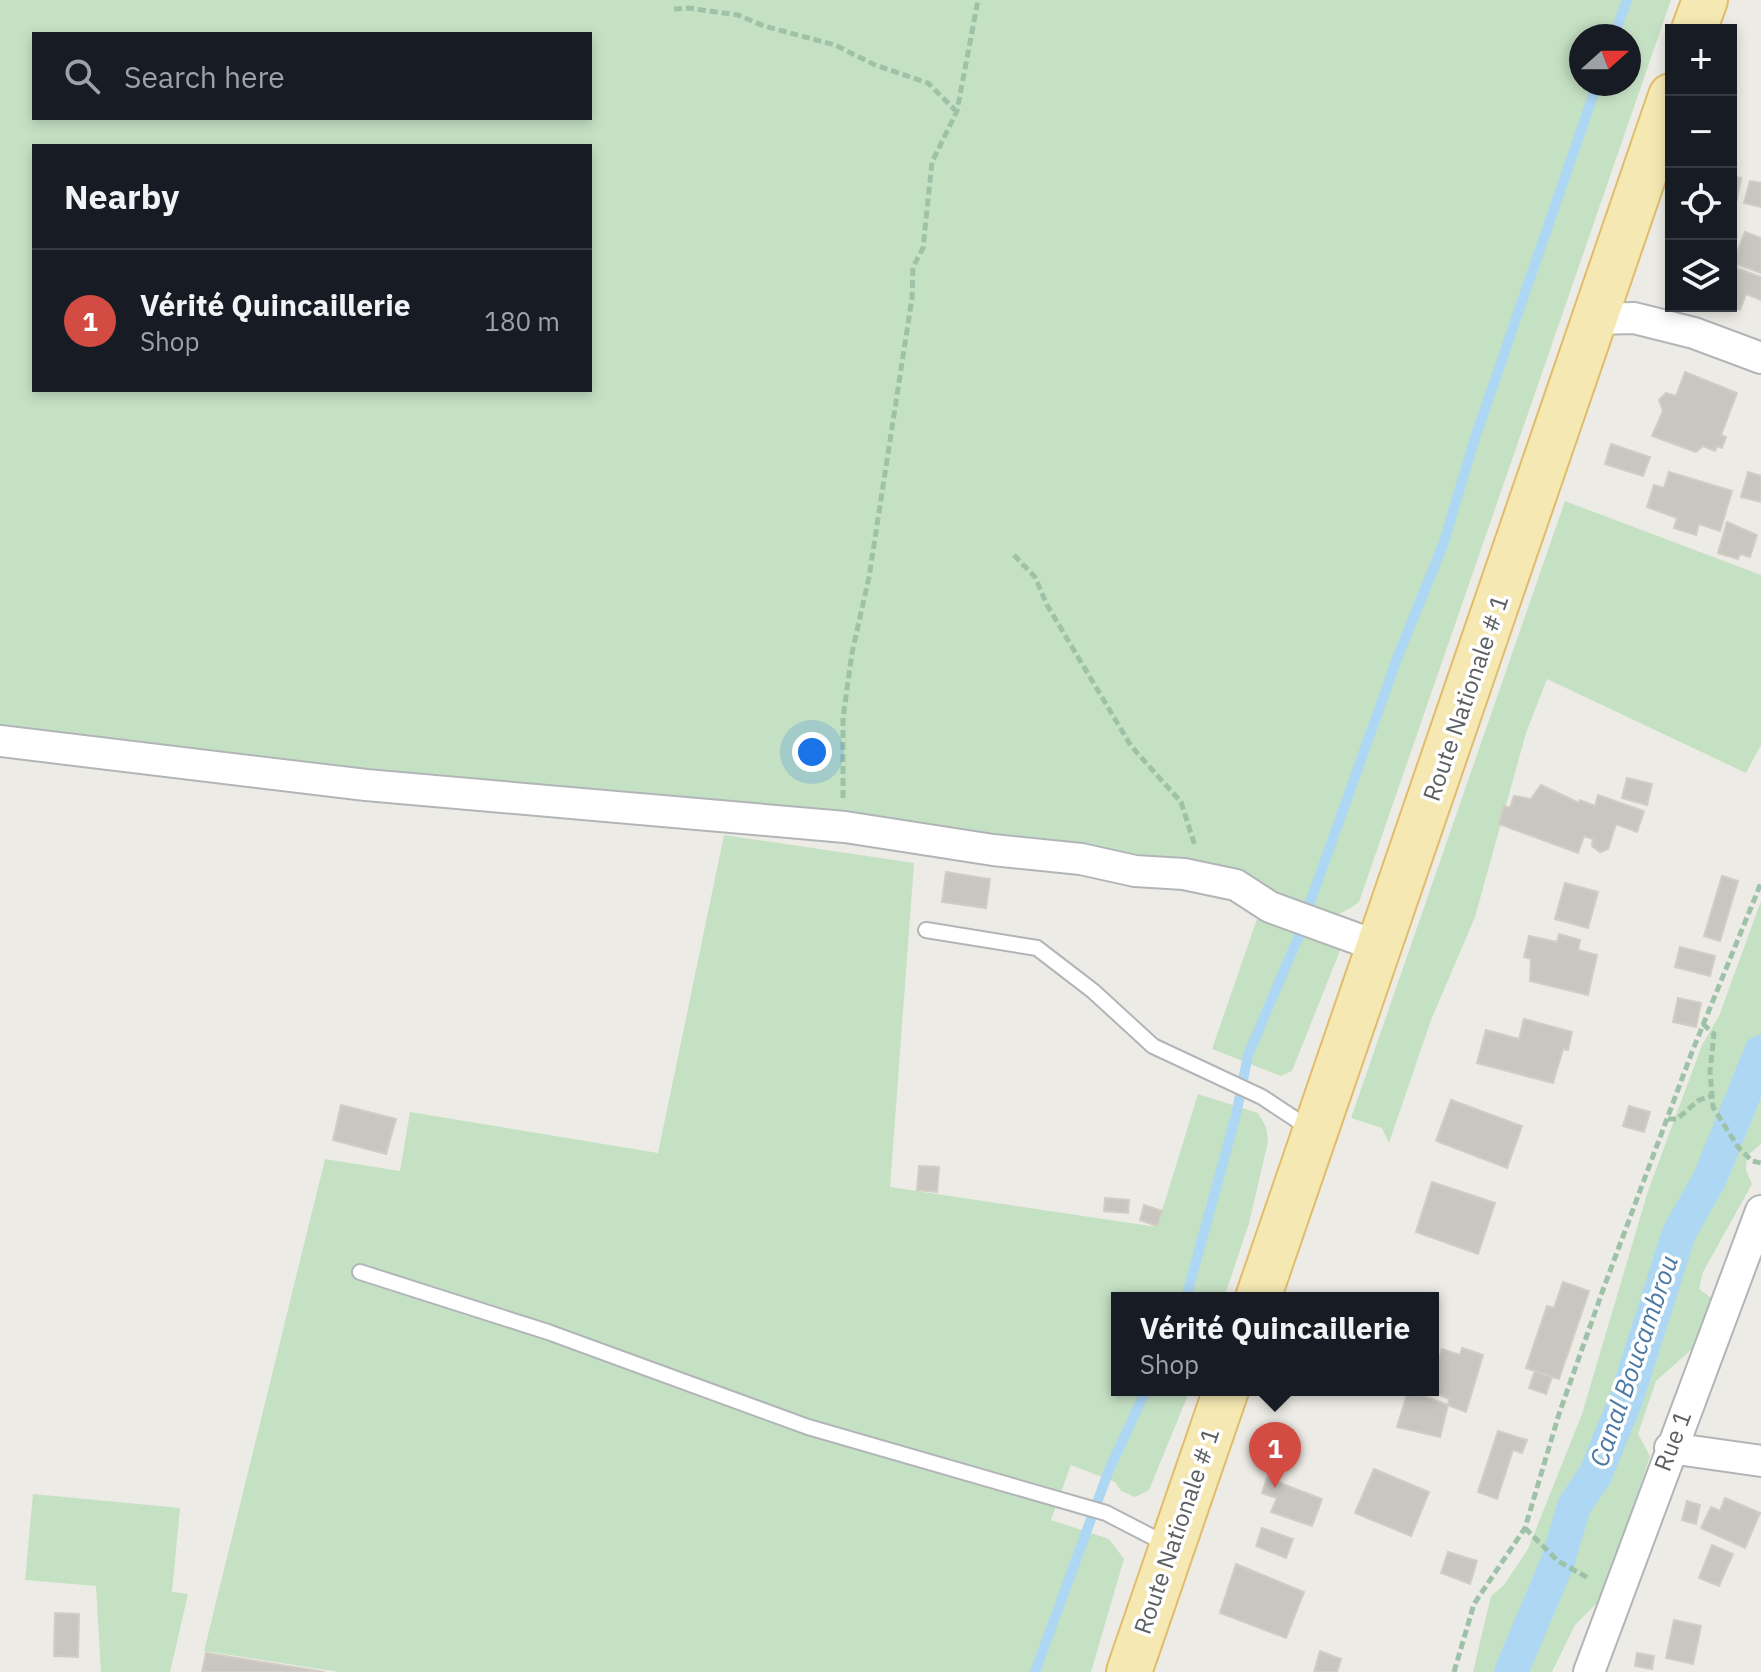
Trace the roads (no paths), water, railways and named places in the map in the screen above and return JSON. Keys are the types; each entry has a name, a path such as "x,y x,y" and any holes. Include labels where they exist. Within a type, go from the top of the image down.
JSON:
{"main road":[{"path":"1696,24 1705,0"},
{"name":"Route Nationale # 1","path":"1260,1292 1377,946 1489,635 1665,114"},
{"name":"Route Nationale # 1","path":"1129,1672 1224,1396"}],"street":[{"path":"1595,319 1634,318 1694,333 1761,358"},
{"path":"0,741 366,785 609,809 845,827 993,850 1081,859 1135,871 1199,877 1236,885 1270,907 1377,946"},
{"name":"Rue 1","path":"1589,1672 1614,1597 1761,1211"},
{"path":"1670,1448 1761,1461"}],"lane":[{"path":"926,930 1037,948 1093,991 1153,1046 1262,1097 1316,1132"},
{"path":"360,1272 548,1332 808,1427 1106,1513 1170,1546"}],"waterway":[{"path":"1618,24 1627,0"},
{"path":"1307,911 1398,656 1443,545 1476,435 1593,96"},
{"path":"1188,1292 1236,1115 1248,1055 1303,926"},
{"name":"Canal Boucambrou","path":"1511,1672 1558,1561 1574,1506 1595,1475 1626,1400 1679,1233 1710,1178 1761,1052"},
{"path":"1035,1672 1109,1470 1143,1396"}],"place":[{"name":"Vérité Quincaillerie","path":"1275,1488"}]}
